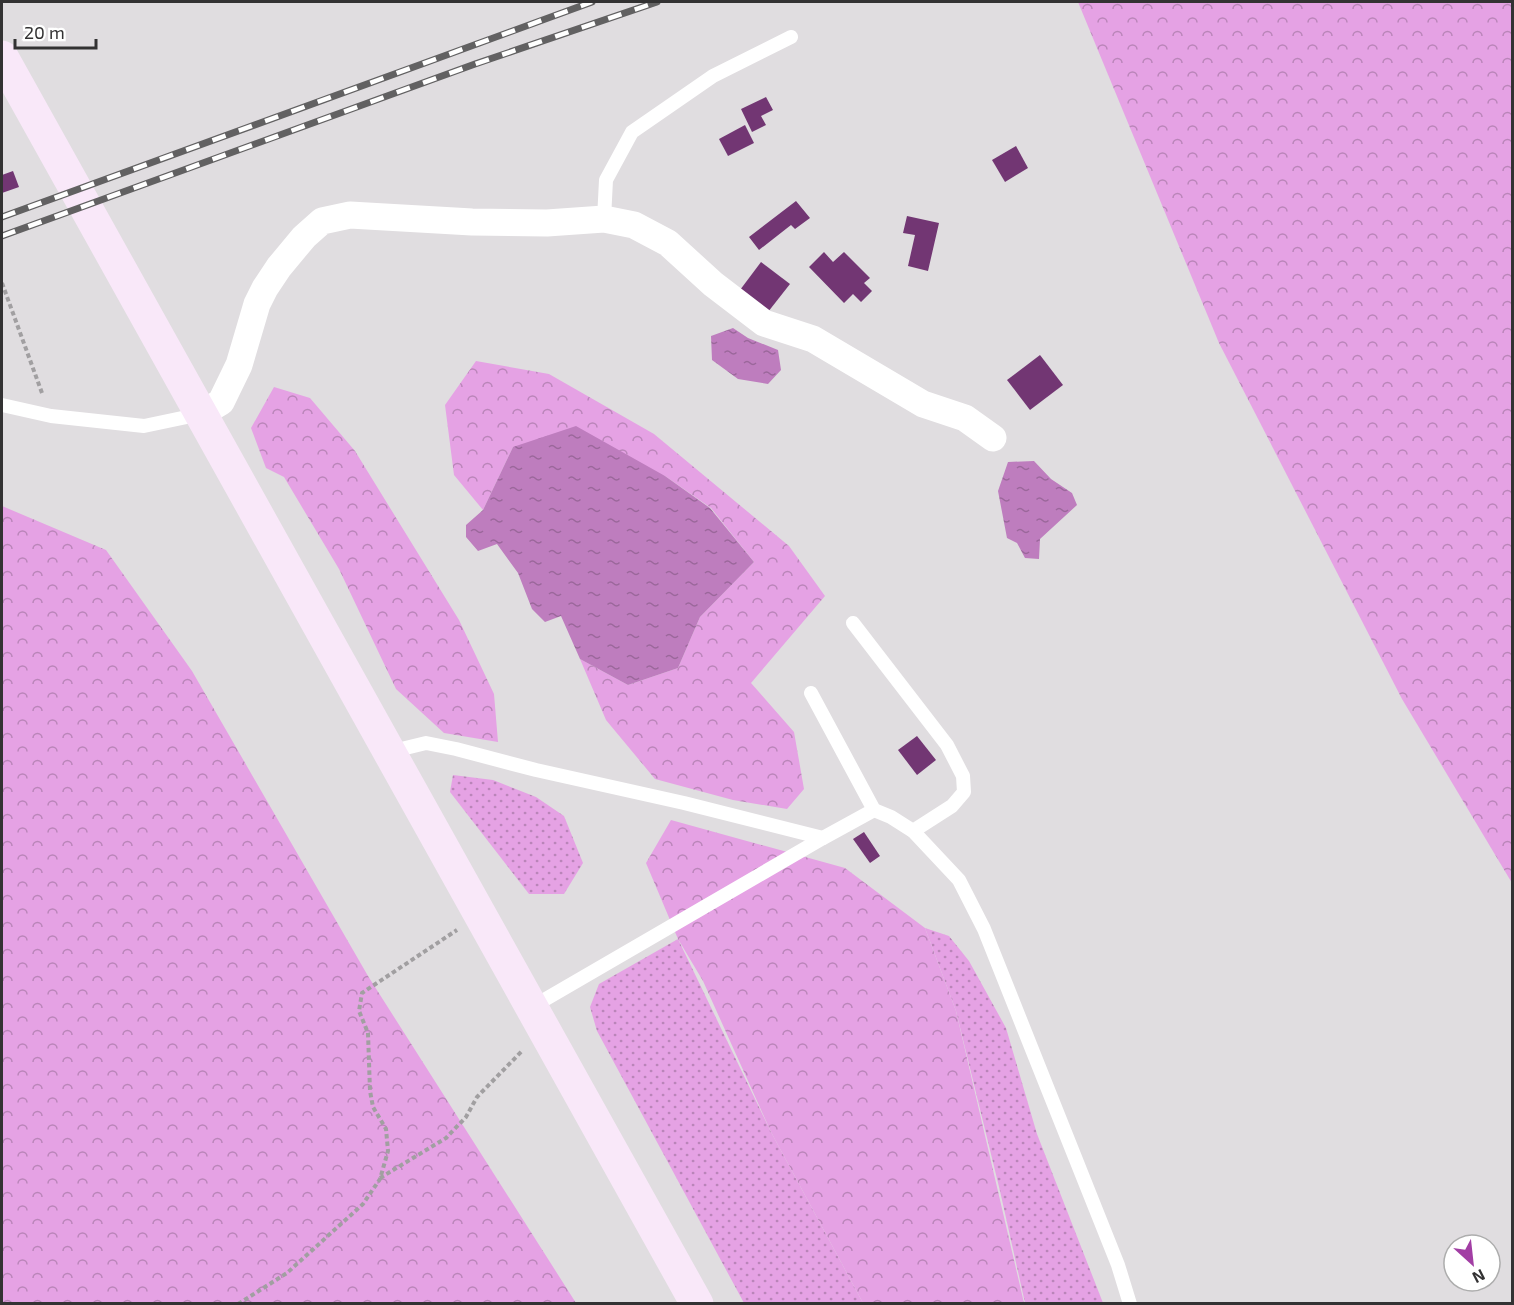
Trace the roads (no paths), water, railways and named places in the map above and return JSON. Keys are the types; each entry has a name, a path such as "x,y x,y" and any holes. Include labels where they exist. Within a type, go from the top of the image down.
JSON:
{"main road":[{"path":"2,57 697,1304"}],"street":[{"path":"201,414 221,402 238,365 256,304 279,267 304,237 322,221 350,215 472,222 547,223 604,219 634,225 668,243 713,284 764,323 813,339 922,404 965,418 993,438"}],"lane":[{"path":"604,219 606,180 632,132 712,76 791,37"},
{"path":"2,405 51,416 144,426 201,414"},
{"path":"853,623 947,745 963,776 964,792 952,806 913,831"},
{"path":"811,693 874,810 891,817 913,831 959,880 984,929 1118,1265 1131,1304"},
{"path":"389,752 426,743 823,838"},
{"path":"538,1018 823,838 874,810"}],"water":[{"path":"733,328 748,338 778,350 781,370 768,384 738,379 712,360 711,336"},
{"path":"576,426 665,476 710,508 754,562 700,617 678,668 628,685 580,659 561,616 545,622 532,609 518,573 497,544 478,551 466,537 466,525 483,510 513,447"},
{"path":"1034,461 1051,479 1072,493 1077,505 1040,539 1039,559 1025,558 1017,543 1007,538 998,491 1008,462"}],"railway":[{"path":"2,217 592,2"},
{"path":"2,236 475,64 657,2"}]}
